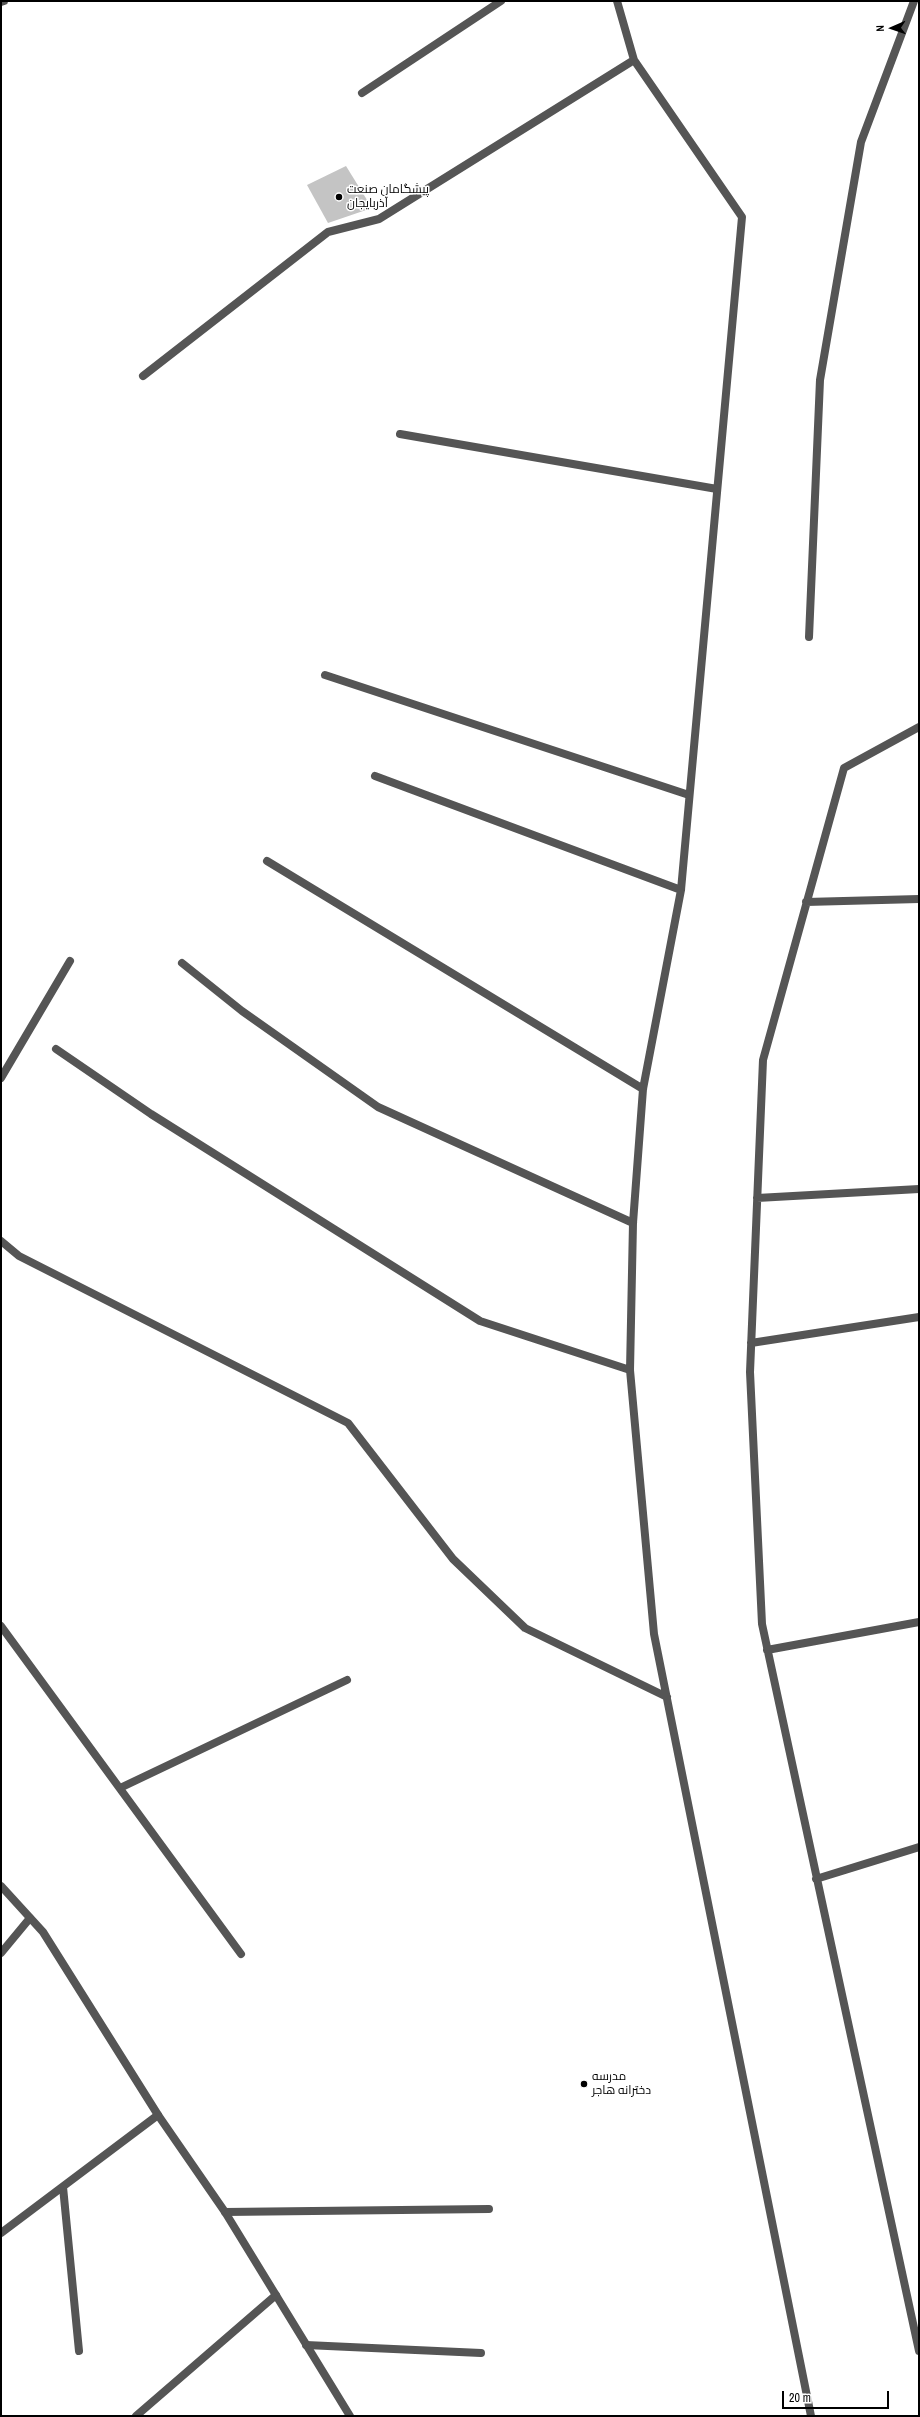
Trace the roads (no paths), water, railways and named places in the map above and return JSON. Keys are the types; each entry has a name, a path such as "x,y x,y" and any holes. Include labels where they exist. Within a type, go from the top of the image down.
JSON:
{"street":[{"path":"362,94 501,1"},
{"path":"617,1 634,60 742,218 681,890 643,1089 633,1223 630,1370 654,1634 810,2416"},
{"path":"809,637 820,380 861,142 914,1"},
{"path":"143,376 328,232 378,219 634,60"},
{"path":"400,434 717,489"},
{"path":"325,675 689,795"},
{"path":"919,727 844,768 763,1060 750,1372 762,1624 816,1879 916,2327 919,2351"},
{"path":"375,776 681,890"},
{"path":"267,861 643,1089"},
{"path":"806,902 919,899"},
{"path":"1,1078 70,961"},
{"path":"182,963 242,1011 378,1106 633,1223"},
{"path":"56,1049 151,1114 480,1321 630,1370"},
{"path":"757,1198 919,1189"},
{"path":"1,1242 19,1256 348,1423 453,1559 525,1628 667,1697"},
{"path":"751,1343 919,1317"},
{"path":"767,1650 919,1622"},
{"path":"1,1626 241,1954"},
{"path":"120,1788 347,1680"},
{"path":"816,1879 919,1847"},
{"path":"1,1886 43,1932 158,2115 225,2212 350,2416"},
{"path":"1,1953 30,1918"},
{"path":"1,2233 158,2115"},
{"path":"63,2187 79,2351"},
{"path":"225,2212 489,2209"},
{"path":"136,2416 276,2295"},
{"path":"306,2346 481,2352"}],"place":[{"name":"پیشگامان صنعت آذربایجان","path":"339,197"},
{"name":"مدرسه دخترانه هاجر","path":"584,2084"}]}
